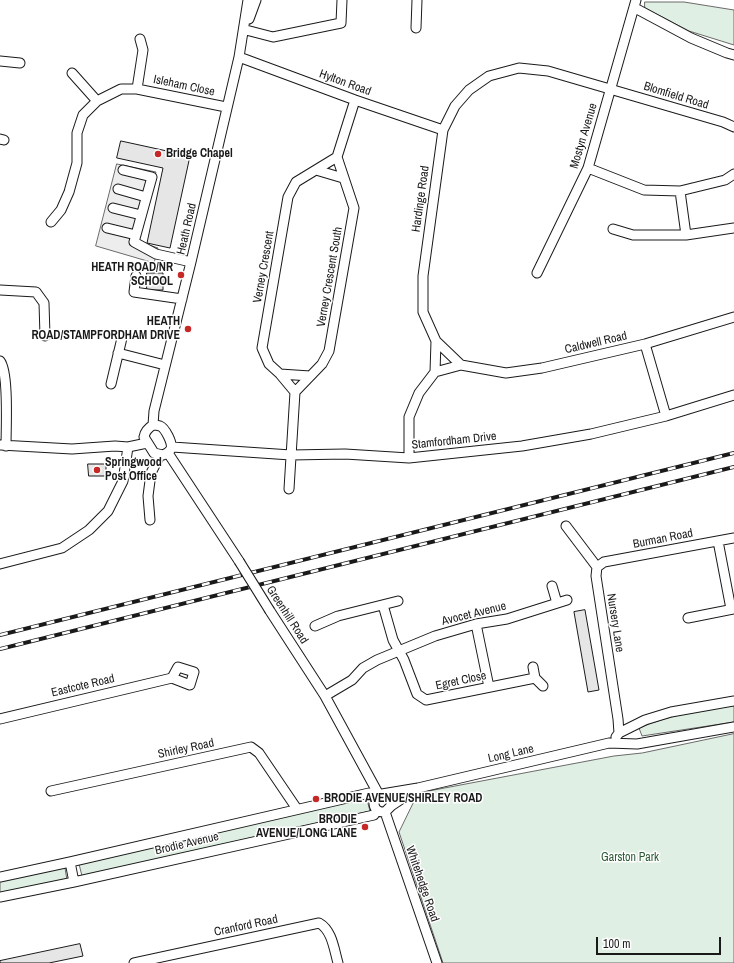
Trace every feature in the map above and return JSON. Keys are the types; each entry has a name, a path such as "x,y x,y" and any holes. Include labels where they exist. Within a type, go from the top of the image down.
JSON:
{"street":[{"name":"Heath Road","path":"153,425 154,412 239,57 248,0"},
{"name":"Heath Road","path":"244,33 256,0"},
{"path":"244,33 273,37 341,22 342,0"},
{"path":"416,28 418,0"},
{"path":"635,4 691,38 734,55"},
{"name":"Mostyn Avenue","path":"537,273 588,168 635,4"},
{"name":"Isleham Close","path":"137,89 143,50 140,39"},
{"name":"Hylton Road","path":"239,57 443,130"},
{"path":"0,61 20,63"},
{"name":"Hardinge Road","path":"435,372 436,341 423,312 422,276 443,130 455,106 469,90 489,76 519,68 548,71 610,89"},
{"path":"72,73 97,101"},
{"name":"Isleham Close","path":"51,222 61,210 69,192 76,162 77,133 82,115 97,101 121,89 137,89 226,107"},
{"name":"Blomfield Road","path":"610,89 723,122 734,127"},
{"path":"336,157 356,100"},
{"name":"Verney Crescent","path":"294,392 280,374 269,364 262,348 288,198 296,182 336,157"},
{"name":"Verney Crescent South","path":"294,392 322,364 329,351 354,208 350,193 336,157"},
{"path":"588,168 644,190 680,191 725,180 734,174"},
{"path":"123,170 152,177 134,242 156,254 191,262"},
{"path":"316,170 343,178"},
{"path":"118,189 146,197"},
{"path":"680,191 686,234"},
{"path":"113,208 141,215"},
{"path":"107,228 136,235"},
{"path":"613,229 633,235 686,234 734,228"},
{"path":"136,276 134,292 182,300"},
{"path":"0,290 36,292 44,303 45,336"},
{"name":"Caldwell Road","path":"435,372 461,365 506,373 542,368 645,344 734,317"},
{"path":"111,384 122,338"},
{"path":"436,341 461,365"},
{"path":"645,344 666,416"},
{"path":"118,353 166,365"},
{"path":"0,361 3,365 3,446 72,449 116,446 128,447 147,443"},
{"path":"409,458 409,417 419,393 435,372"},
{"path":"280,374 310,376"},
{"path":"288,489 294,392"},
{"name":"Stamfordham Drive","path":"166,452 291,455 345,454 409,458 522,446 591,434 666,416 734,395"},
{"path":"150,520 148,496 151,473 166,452 170,442 162,427 153,425 148,428 144,437 154,453 166,452"},
{"path":"0,564 62,548 89,530 108,511 123,481 128,447"},
{"name":"Greenhill Road","path":"166,452 325,696 380,795 390,797 391,800 384,810"},
{"path":"566,526 597,567"},
{"name":"Burman Road","path":"597,567 604,562 734,538"},
{"path":"688,618 732,609 718,541"},
{"name":"Nursery Lane","path":"597,567 596,576 619,733"},
{"path":"552,586 557,603"},
{"name":"Avocet Avenue","path":"325,696 352,680 363,668 435,636 476,624 507,619 567,600"},
{"path":"315,626 338,616 398,602"},
{"path":"383,605 393,640 399,651"},
{"path":"476,624 489,687"},
{"name":"Egret Close","path":"399,651 417,694 426,700 535,678"},
{"path":"533,667 535,678 543,686"},
{"name":"Eastcote Road","path":"0,718 172,678"},
{"name":"Long Lane","path":"608,743 619,733 646,720 671,712 734,701"},
{"name":"Long Lane","path":"380,795 418,788 608,743 637,744 734,727"},
{"name":"Shirley Road","path":"51,791 251,747 259,753 297,809"},
{"name":"Long Lane","path":"384,810 418,788"},
{"name":"Brodie Avenue","path":"0,877 369,793 380,795"},
{"path":"380,795 374,802 374,805 384,810"},
{"name":"Brodie Avenue","path":"0,897 374,815 384,810"},
{"name":"Whitehedge Road","path":"384,810 437,963"},
{"path":"70,862 74,882"},
{"name":"Cranford Road","path":"134,963 319,923 326,927 338,963"}],"green space":[{"path":"645,2 684,2 734,10 734,45 689,31 645,8"},
{"path":"734,705 734,722 642,736 639,728 674,716"},
{"name":"Garston Park","path":"734,734 734,963 443,963 399,832 418,793 614,756 642,753"},
{"path":"366,796 370,811 82,876 79,864"},
{"path":"65,868 67,880 0,893 0,881"}],"shaded area":[{"path":"117,164 156,172 138,241 158,248 154,263 96,246"}],"building":[{"path":"121,141 190,156 170,248 147,243 163,168 117,158"},
{"path":"147,273 163,273 163,290 147,290"},
{"name":"Springwood Post Office","path":"88,464 106,464 106,476 89,476"},
{"path":"585,610 599,690 588,692 574,612"},
{"path":"80,944 83,956 49,963 0,963 0,961"}],"railway":[{"path":"0,635 734,453"},
{"path":"0,649 734,467"}],"place":[{"name":"Bridge Chapel","path":"158,154"},
{"name":"HEATH ROAD/NR SCHOOL","path":"181,275"},
{"name":"HEATH ROAD/STAMPFORDHAM DRIVE","path":"188,329"},
{"name":"Springwood Post Office","path":"97,470"},
{"name":"BRODIE AVENUE/SHIRLEY ROAD","path":"316,799"},
{"name":"BRODIE AVENUE/LONG LANE","path":"365,827"}]}
